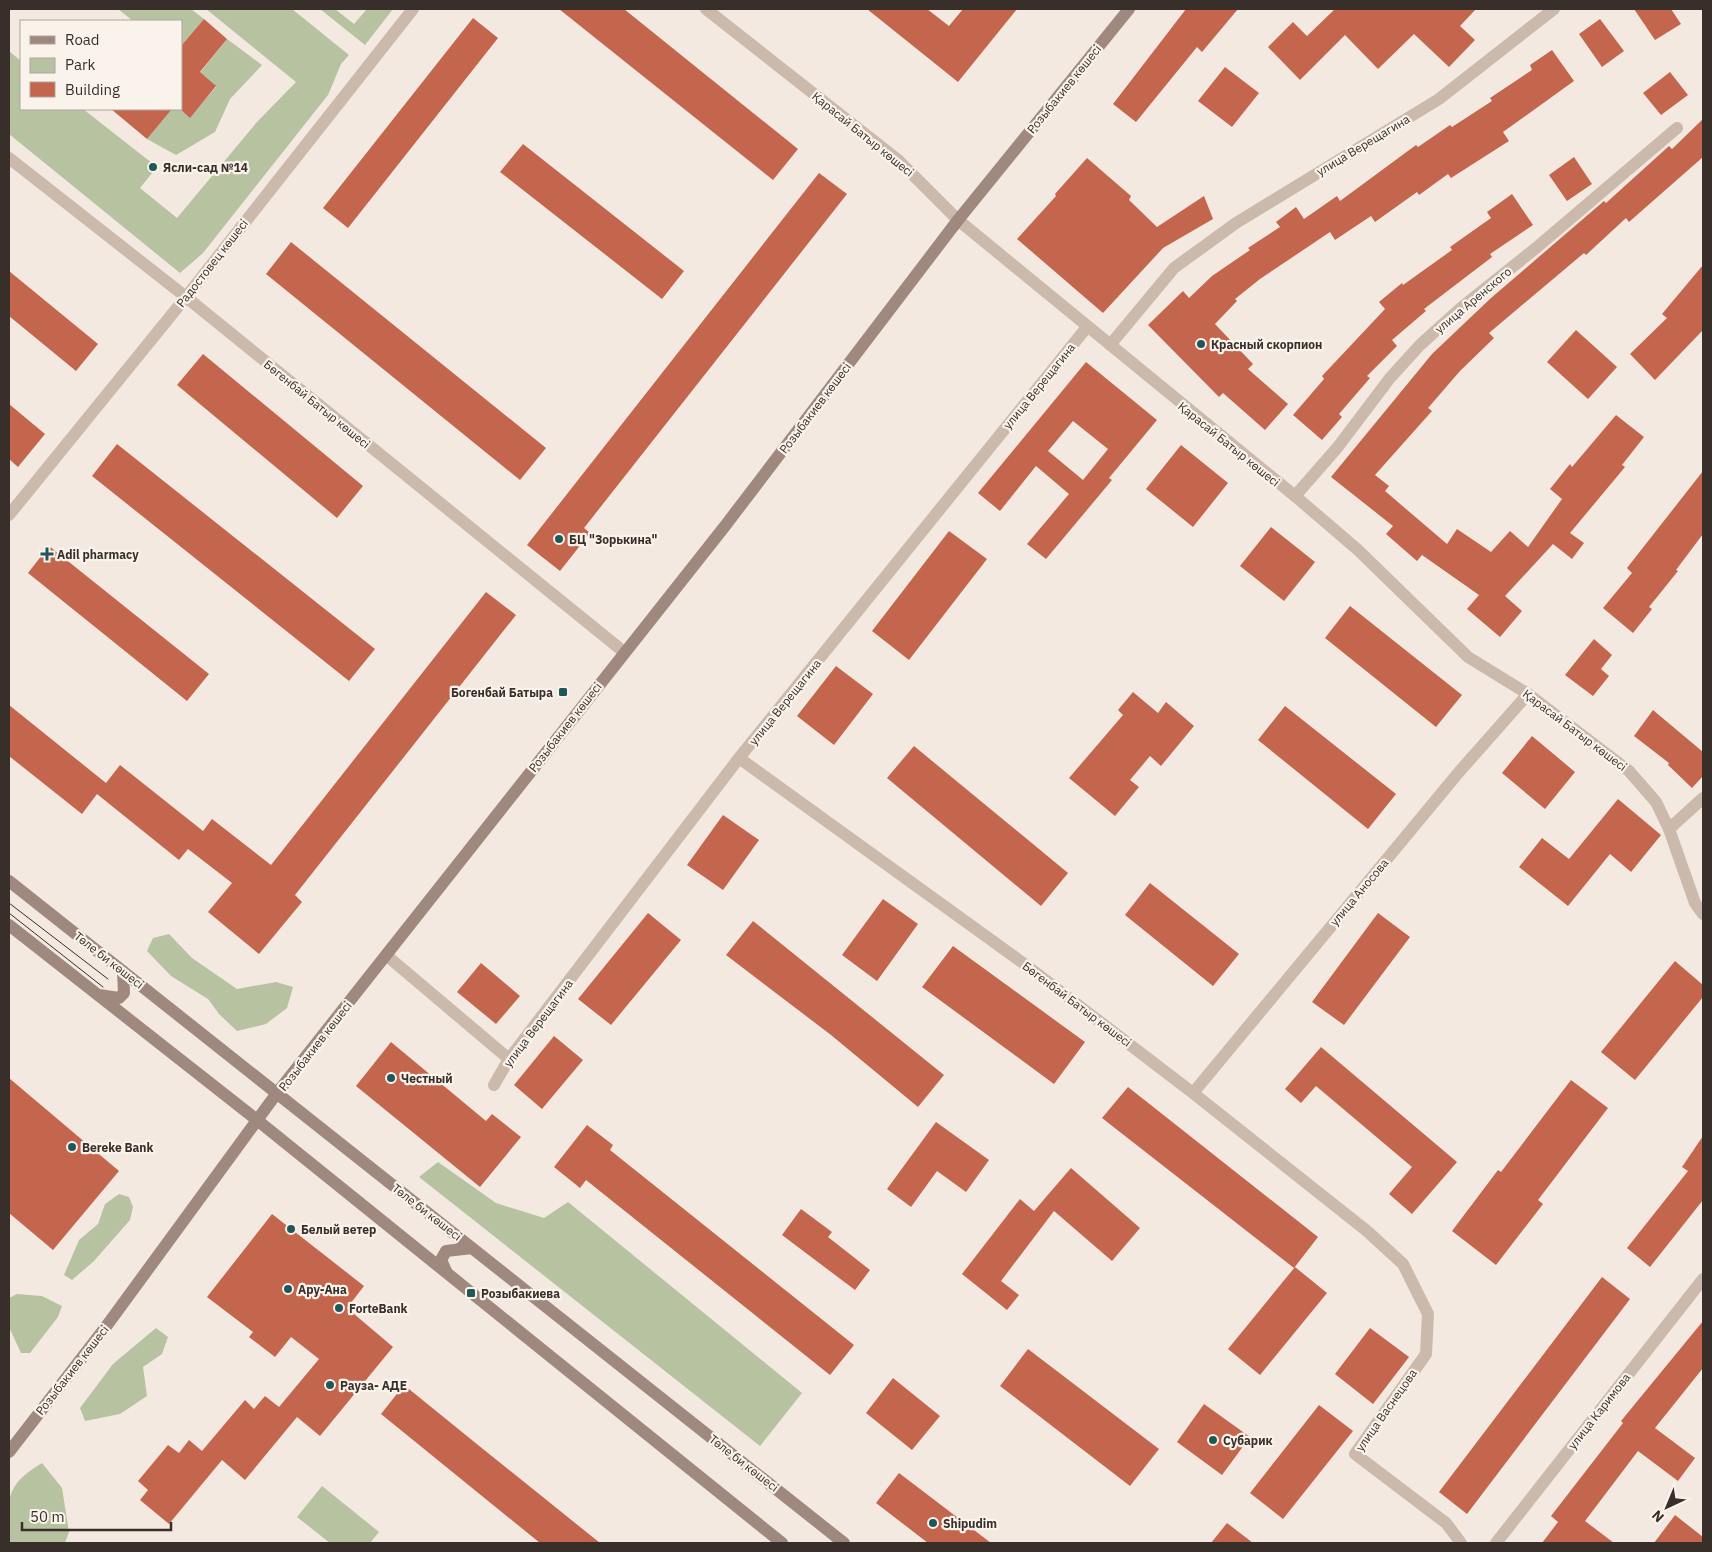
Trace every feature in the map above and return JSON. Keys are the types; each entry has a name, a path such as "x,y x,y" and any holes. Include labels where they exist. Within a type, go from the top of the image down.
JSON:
{"main road":[{"name":"Розыбакиев көшесі","path":"9,1452 105,1328 277,1093 624,652 726,526 958,220 1128,9"},
{"name":"Төле би көшесі","path":"9,881 844,1543"},
{"path":"9,925 257,1120 782,1543"},
{"path":"97,995 119,998 126,988 123,971"},
{"path":"447,1274 441,1260 446,1251 472,1248"}],"street":[{"name":"Радостовец көшесі","path":"9,515 186,297 413,9"},
{"name":"Қарасай Батыр көшесі","path":"706,9 898,160 958,220 1295,496 1358,550 1468,656 1528,694 1629,771 1656,802 1669,829 1695,903 1703,914"},
{"name":"улица Верещагина","path":"1110,345 1174,268 1236,222 1439,99 1554,9"},
{"name":"улица Аренского","path":"1295,496 1337,448 1390,378 1420,345 1461,308 1536,248 1677,128"},
{"name":"Бөгенбай Батыр көшесі","path":"9,158 186,297 624,652"},
{"name":"улица Верещагина","path":"494,1085 509,1059 739,758 1087,327"},
{"name":"улица Аносова","path":"1193,1093 1459,772 1528,694"},
{"name":"Бөгенбай Батыр көшесі","path":"739,758 1023,963 1193,1093 1367,1231 1403,1264"},
{"path":"1669,829 1703,798"},
{"path":"386,955 509,1059"},
{"name":"улица Васнецова","path":"1403,1264 1428,1314 1426,1354 1355,1454 1446,1523 1461,1543"},
{"name":"улица Каримова","path":"1496,1543 1703,1279"}],"green space":[{"path":"118,9 191,9 204,19 182,45 182,20 132,20"},
{"path":"206,9 292,9 349,55 341,64 328,95 203,253 180,273 9,134 9,51 20,60 20,110 84,110 157,167 140,188 177,218 257,122 296,82"},
{"path":"320,9 335,9 354,24 367,9 393,9 365,45"},
{"path":"227,39 262,65 230,99 215,132 176,155 147,139 171,110 180,110 190,117 216,87 200,73"},
{"path":"169,934 192,958 237,989 276,982 293,987 287,1008 266,1024 237,1031 219,1014 208,999 171,976 147,951 153,938"},
{"path":"438,1162 496,1203 544,1218 568,1202 802,1393 760,1446 419,1177"},
{"path":"119,1194 129,1197 133,1207 130,1220 94,1261 72,1280 64,1275 79,1240 98,1224 105,1204"},
{"path":"17,1294 42,1296 62,1306 58,1317 30,1353 21,1353 9,1327 9,1298"},
{"path":"156,1328 168,1337 162,1354 143,1367 147,1396 120,1414 85,1421 80,1408 113,1364"},
{"path":"42,1463 62,1488 69,1532 65,1543 9,1543 10,1496 20,1480"},
{"path":"322,1486 379,1532 370,1543 330,1543 297,1517"}],"building":[{"path":"559,9 624,9 798,149 773,180"},
{"path":"867,9 927,9 949,26 963,9 1017,9 958,82"},
{"path":"1186,9 1238,9 1202,52 1197,47 1136,122 1113,104"},
{"path":"1335,9 1476,9 1460,26 1475,40 1449,67 1414,34 1378,69 1345,35 1300,80 1268,47 1293,22 1307,36"},
{"path":"1634,9 1671,9 1681,24 1655,40"},
{"path":"473,18 498,38 348,228 323,208"},
{"path":"204,19 227,39 200,72 216,86 190,118 181,110 182,45"},
{"path":"1600,19 1624,51 1602,67 1579,34"},
{"path":"1552,50 1574,81 1503,132 1509,141 1451,178 1448,174 1419,195 1417,192 1375,222 1371,216 1335,240 1330,232 1260,279 1235,299 1237,301 1215,324 1253,364 1248,369 1288,404 1265,430 1223,393 1219,397 1148,325 1183,291 1189,298 1212,276 1250,250 1248,248 1280,227 1276,222 1296,207 1304,219 1337,196 1340,201 1416,145 1418,147 1450,125 1452,127 1492,101 1490,98 1532,70 1530,65"},
{"path":"1225,67 1259,93 1232,127 1198,101"},
{"path":"1670,72 1688,95 1661,115 1643,93"},
{"name":"Ясли-сад №14","path":"112,110 171,110 147,139"},
{"path":"1703,119 1703,157 1629,222 1626,218 1586,255 1584,253 1489,333 1494,338 1460,371 1428,408 1432,411 1375,475 1389,486 1385,491 1447,544 1457,529 1491,552 1510,531 1528,547 1562,499 1550,489 1570,464 1572,467 1616,415 1644,437 1622,465 1625,467 1570,533 1584,543 1572,559 1553,544 1505,596 1522,611 1500,637 1467,609 1479,595 1422,555 1417,561 1386,534 1393,526 1331,477 1432,354 1491,298 1604,201 1606,203 1669,146 1672,149"},
{"path":"523,144 684,271 662,299 500,172"},
{"path":"1574,157 1592,184 1567,201 1549,175"},
{"path":"1087,158 1131,196 1129,200 1157,227 1204,196 1213,219 1163,248 1103,313 1017,239"},
{"path":"819,173 847,194 584,528 590,533 560,571 527,545"},
{"path":"1512,194 1533,225 1490,254 1492,257 1424,309 1426,311 1392,340 1397,346 1367,376 1370,378 1339,414 1342,417 1322,440 1293,415 1324,379 1322,376 1385,309 1379,302 1402,283 1403,285 1452,250 1450,247 1491,218 1487,212"},
{"path":"291,242 546,448 520,480 266,274"},
{"path":"1703,265 1703,330 1655,380 1630,354 1667,318 1662,314"},
{"path":"9,271 98,344 76,371 9,316"},
{"path":"1576,330 1617,367 1588,399 1547,362"},
{"path":"203,354 363,486 337,518 177,385"},
{"path":"1086,362 1157,420 1109,478 1112,480 1046,559 1027,544 1069,494 1036,466 1000,511 978,493","holes":["1073,421 1108,449 1083,480 1048,451"]},
{"path":"9,404 45,434 18,467 9,459"},
{"path":"117,444 375,649 349,681 92,476"},
{"path":"1181,445 1228,483 1193,527 1146,489"},
{"path":"1703,471 1703,534 1676,570 1678,571 1649,607 1652,609 1633,633 1603,608 1632,573 1627,568"},
{"path":"1271,527 1315,562 1284,601 1240,566"},
{"path":"949,531 987,559 909,660 872,631"},
{"path":"49,546 209,674 187,701 28,573"},
{"path":"486,592 516,615 295,895 302,902 259,954 208,912 232,883 188,849 179,860 97,794 82,814 9,756 9,705 106,783 120,765 203,831 212,819 271,865"},
{"path":"1350,606 1462,695 1436,727 1325,638"},
{"path":"1594,639 1612,655 1601,669 1609,676 1593,696 1565,675"},
{"path":"836,666 873,694 834,745 797,716"},
{"path":"1133,692 1158,713 1166,702 1194,726 1161,766 1150,756 1130,780 1139,787 1115,816 1069,778 1123,715 1118,710"},
{"path":"1285,706 1396,794 1368,829 1258,740"},
{"path":"1653,710 1703,752 1703,776 1692,788 1668,765 1669,763 1634,736"},
{"path":"1532,736 1575,772 1545,809 1502,773"},
{"path":"914,746 1068,873 1041,906 887,778"},
{"path":"1618,799 1661,835 1631,872 1610,854 1568,906 1519,867 1542,838 1569,859"},
{"path":"723,815 759,840 723,890 687,865"},
{"path":"1150,883 1239,954 1213,986 1125,915"},
{"path":"883,899 918,924 877,981 842,955"},
{"path":"648,913 681,940 611,1025 578,999"},
{"path":"1378,913 1410,937 1344,1025 1312,1002"},
{"path":"753,921 944,1075 918,1107 831,1035 726,955"},
{"path":"953,946 1085,1042 1054,1084 922,987"},
{"path":"1675,961 1703,985 1703,997 1635,1080 1601,1052"},
{"path":"481,963 520,996 496,1024 457,992"},
{"path":"554,1036 583,1060 542,1109 514,1085"},
{"path":"391,1042 486,1121 492,1114 521,1137 480,1187 356,1086"},
{"path":"1321,1047 1457,1162 1412,1214 1389,1194 1412,1167 1316,1086 1301,1103 1285,1089"},
{"path":"9,1078 119,1171 53,1250 9,1213"},
{"path":"1571,1080 1608,1108 1538,1200 1543,1204 1496,1265 1452,1231 1498,1170 1501,1172"},
{"path":"1128,1087 1318,1237 1294,1268 1102,1118"},
{"path":"936,1122 989,1160 966,1192 937,1171 911,1207 887,1189"},
{"path":"587,1125 613,1145 610,1150 854,1345 830,1375 586,1180 580,1188 554,1167"},
{"path":"1703,1136 1703,1200 1650,1267 1627,1248 1688,1171 1682,1167"},
{"path":"1071,1168 1140,1228 1112,1261 1054,1211 1001,1281 1019,1295 1007,1310 962,1274 1020,1199 1034,1211"},
{"path":"801,1209 832,1232 828,1237 870,1270 855,1290 782,1235"},
{"path":"272,1214 364,1286 347,1308 393,1347 320,1436 297,1417 245,1480 222,1460 169,1524 140,1500 148,1490 138,1481 168,1445 179,1453 189,1440 202,1451 245,1400 254,1409 265,1396 279,1407 319,1359 291,1337 275,1357 249,1337 253,1332 207,1297"},
{"path":"1295,1267 1327,1293 1260,1375 1228,1349"},
{"path":"1602,1277 1630,1299 1467,1514 1439,1492"},
{"path":"1703,1321 1703,1368 1655,1428 1695,1458 1678,1481 1638,1451 1585,1521 1614,1543 1542,1543 1558,1522 1551,1516 1623,1423 1621,1421"},
{"path":"1370,1328 1409,1357 1373,1404 1335,1374"},
{"path":"1028,1349 1159,1449 1130,1486 1000,1386"},
{"path":"893,1378 940,1416 912,1450 866,1413"},
{"path":"404,1385 600,1543 540,1543 381,1414"},
{"name":"Субарик","path":"1204,1404 1250,1437 1222,1475 1177,1442"},
{"path":"1319,1405 1353,1431 1283,1519 1250,1493"},
{"name":"Shipudim","path":"899,1473 991,1543 928,1543 876,1503"},
{"path":"1675,1515 1703,1537 1703,1543 1654,1543"},
{"path":"1227,1523 1253,1543 1211,1543"}],"tram line":[{"path":"9,903 108,979"},
{"path":"9,913 103,987"}],"place":[{"name":"Ясли-сад №14","path":"153,167"},
{"name":"Красный скорпион","path":"1201,344"},
{"name":"БЦ \"Зорькина\"","path":"559,539"},
{"name":"Adil pharmacy","path":"47,554"},
{"name":"Богенбай Батыра","path":"563,692"},
{"name":"Честный","path":"391,1078"},
{"name":"Bereke Bank","path":"72,1147"},
{"name":"Белый ветер","path":"291,1229"},
{"name":"Ару-Ана","path":"288,1289"},
{"name":"Розыбакиева","path":"471,1293"},
{"name":"ForteBank","path":"339,1308"},
{"name":"Рауза- АДЕ","path":"330,1385"},
{"name":"Субарик","path":"1213,1440"},
{"name":"Shipudim","path":"933,1523"}]}
